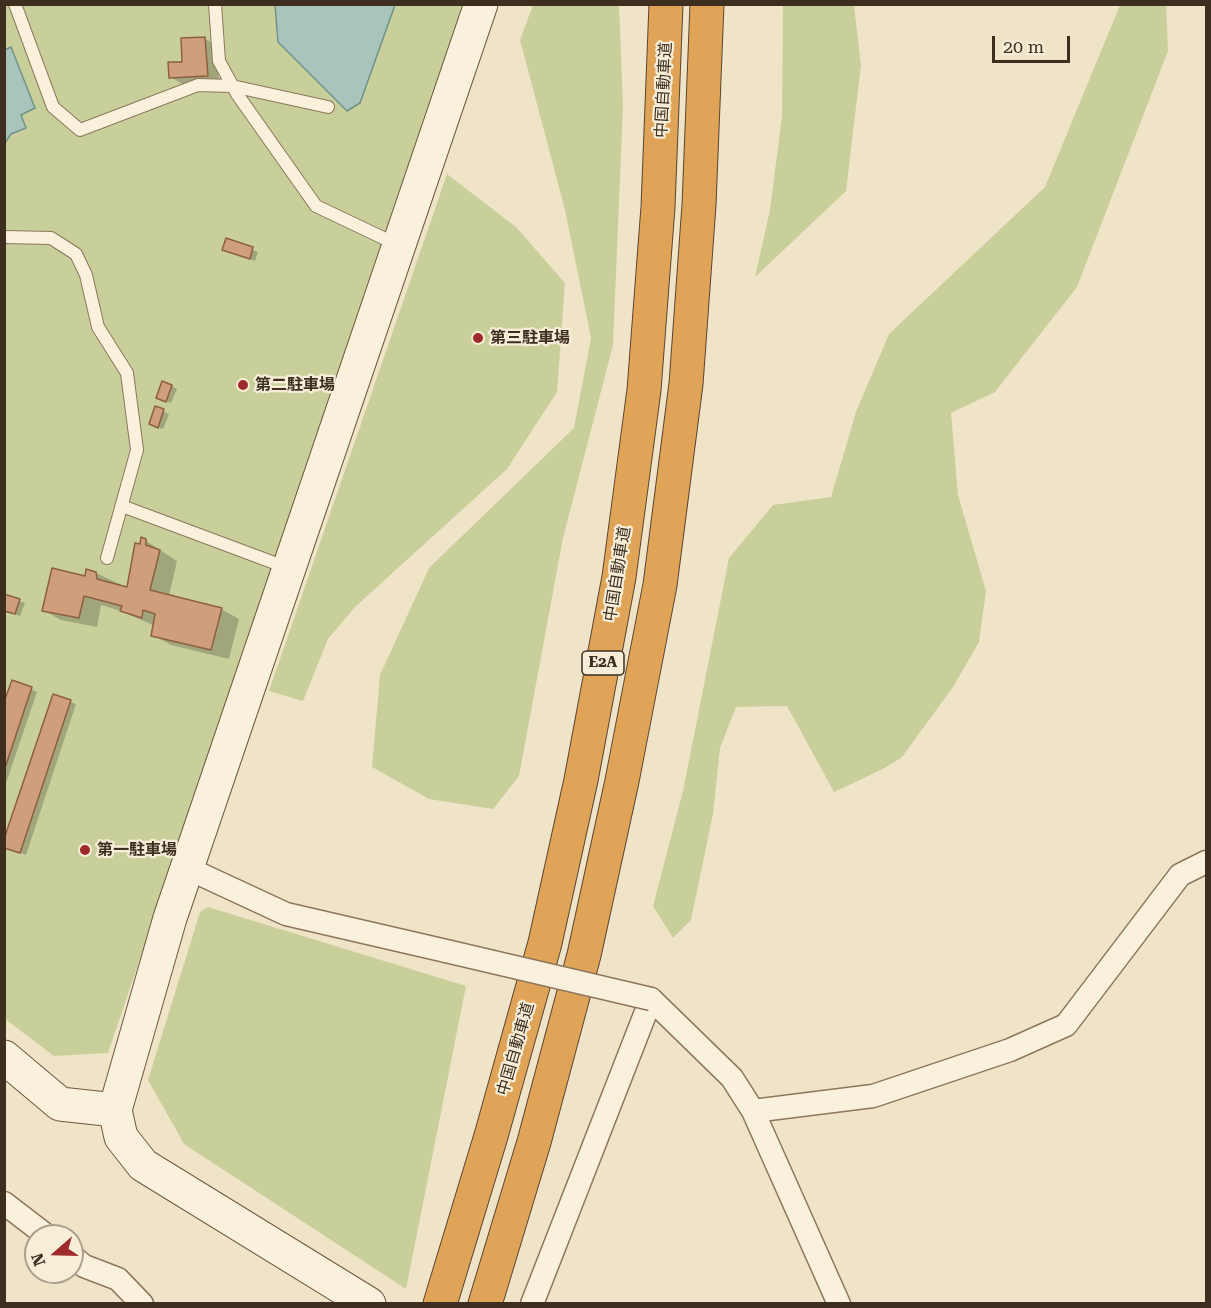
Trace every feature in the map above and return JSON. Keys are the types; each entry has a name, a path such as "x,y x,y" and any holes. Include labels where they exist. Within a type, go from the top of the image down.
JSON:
{"highway":[{"name":"中国自動車道","path":"440,1304 491,1136 545,943 580,780 619,578 644,390 658,207 666,37 664,4"},
{"name":"E2A","path":"485,1304 534,1142 584,955 622,781 660,585 686,384 699,205 707,4"}],"street":[{"path":"369,1304 143,1166 121,1137 115,1110 134,1039 187,868 481,4"},
{"path":"753,1111 873,1096 1010,1050 1066,1025 1180,875 1206,862"},
{"path":"187,868 286,914 651,999 732,1078 753,1111 839,1304"},
{"path":"532,1304 651,999"},
{"path":"4,1057 60,1104 115,1110"},
{"path":"4,1203 31,1224"},
{"path":"84,1266 118,1279 142,1304"}],"lane":[{"path":"15,4 53,107 80,130 198,85 232,86 328,107"},
{"path":"215,4 219,61 232,86 316,206 399,245"},
{"path":"4,237 51,238 76,254 86,275 98,327 127,373 137,450 107,558"},
{"path":"122,506 289,568"}],"green space":[{"path":"5,5 464,5 108,1053 54,1056 5,1019"},
{"path":"533,5 619,5 623,106 613,345 563,538 519,776 493,809 429,799 372,767 380,675 429,568 574,428 591,338 565,210 520,40"},
{"path":"783,5 854,5 861,65 846,191 755,277 770,210 782,116"},
{"path":"1120,5 1166,5 1168,51 1077,287 995,392 951,413 958,495 986,591 979,642 953,687 902,757 883,769 834,792 787,706 736,707 720,748 713,814 691,920 673,938 653,906 683,791 729,558 773,505 831,497 856,412 889,334 1045,187"},
{"name":"第三駐車場","path":"447,174 516,227 565,283 557,392 507,469 355,607 328,639 303,701 269,691"},
{"path":"208,907 466,986 406,1289 184,1144 148,1080 200,912"}],"water":[{"path":"275,5 395,5 360,103 347,111 278,42"},
{"path":"11,47 35,108 21,115 26,128 11,134 5,143 5,50"}],"building":[{"path":"205,37 208,76 169,78 168,62 182,62 181,38"},
{"path":"226,238 253,247 250,259 222,250"},
{"path":"162,381 172,385 166,402 156,398"},
{"path":"155,406 164,409 158,428 149,424"},
{"path":"141,537 146,539 146,545 160,550 150,590 222,608 211,650 151,636 155,614 143,610 142,618 120,611 122,606 84,596 79,618 42,611 52,568 85,576 86,569 96,572 97,579 127,587 135,543 140,544"},
{"path":"4,594 20,599 15,614 4,611"},
{"path":"12,680 32,687 4,771 4,702"},
{"path":"53,694 71,700 20,853 4,848 4,839"}],"place":[{"name":"第三駐車場","path":"478,338"},
{"name":"第二駐車場","path":"243,385"},
{"name":"第一駐車場","path":"85,850"}]}
